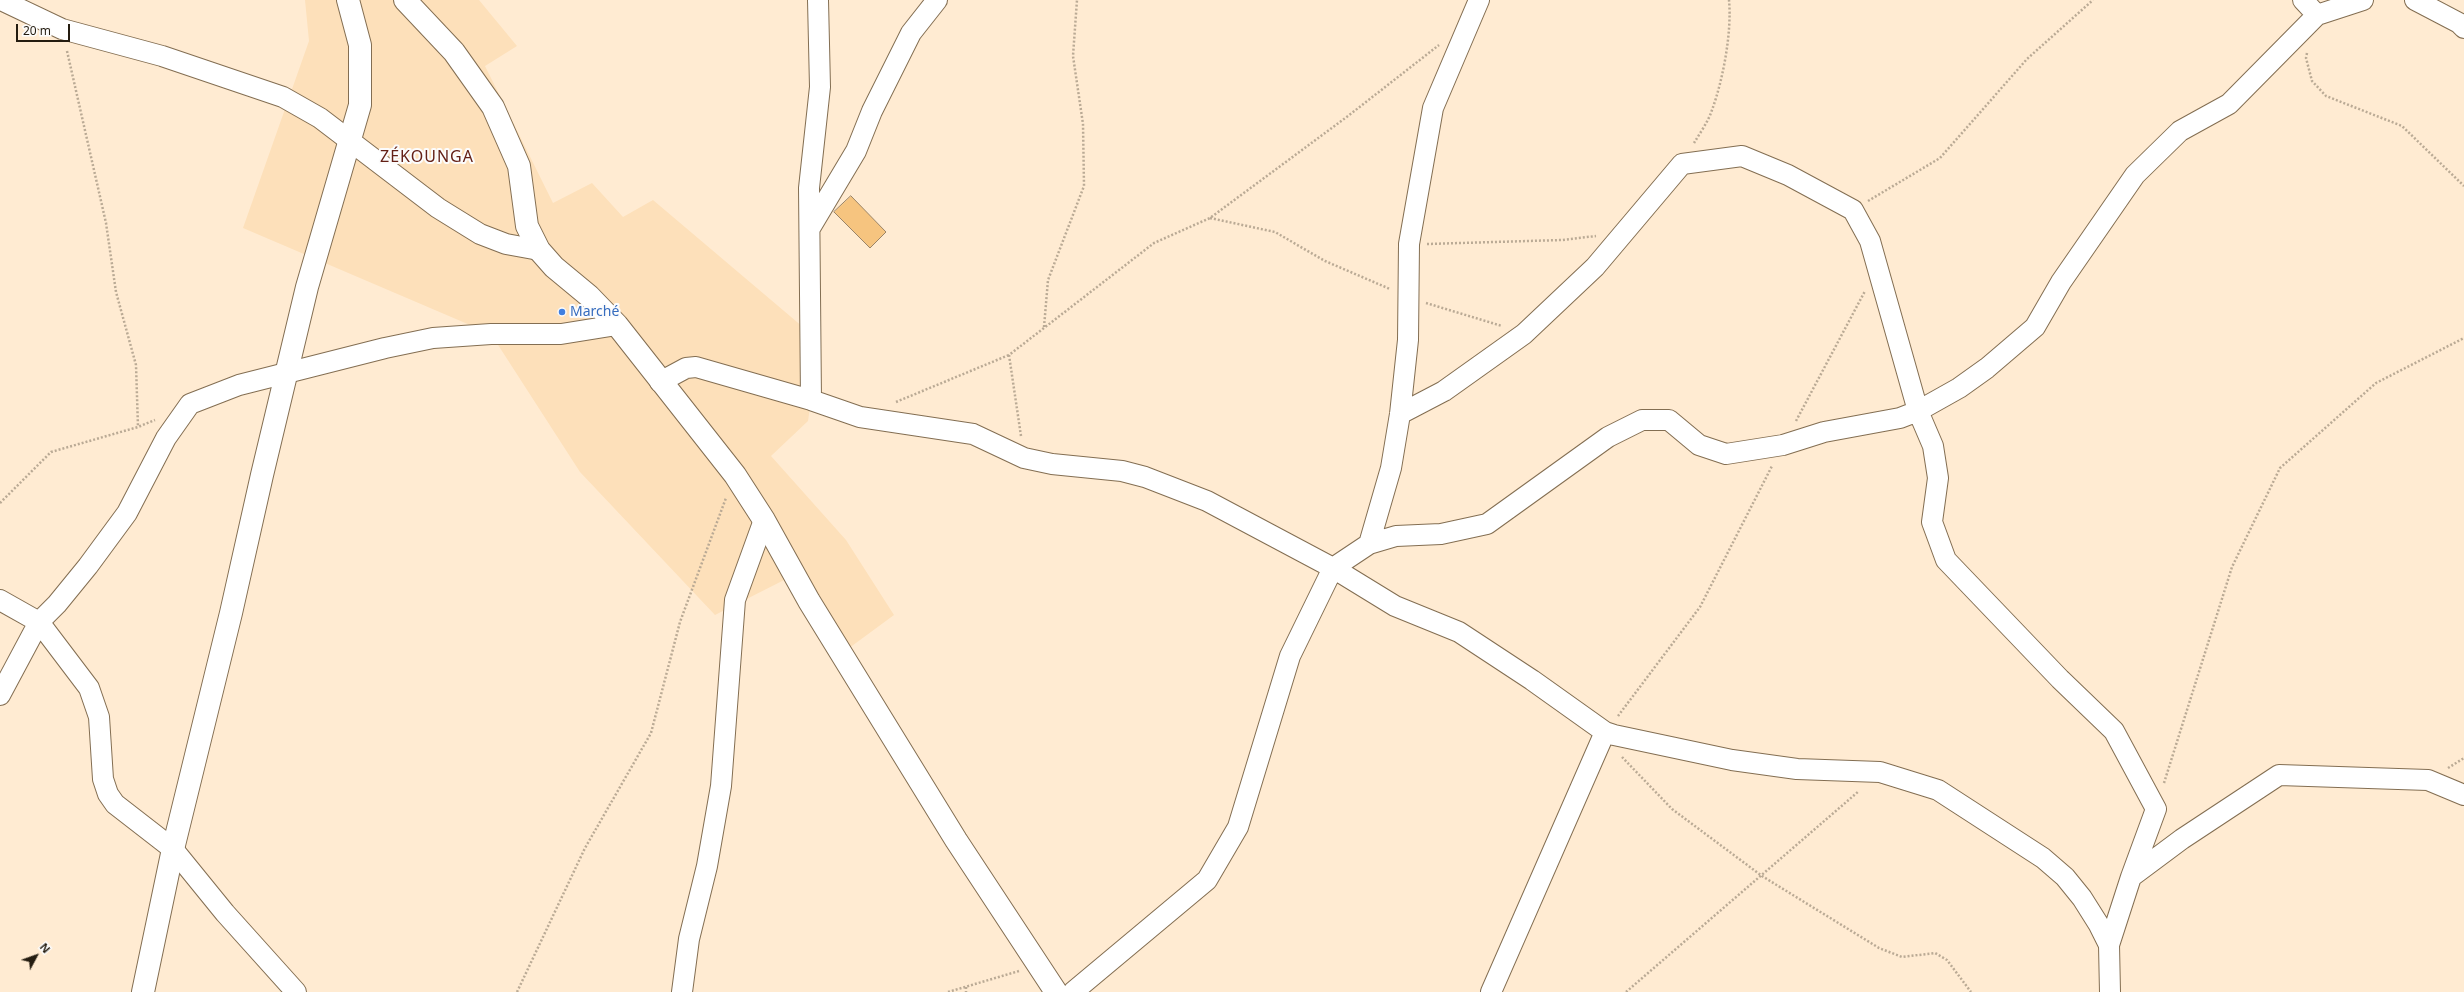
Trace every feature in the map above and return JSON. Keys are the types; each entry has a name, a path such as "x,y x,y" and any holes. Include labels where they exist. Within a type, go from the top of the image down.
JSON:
{"street":[{"path":"1,0 62,29 162,56 283,97 320,118 438,208 480,234 506,244 539,250"},
{"path":"143,992 173,849 288,374 307,287 351,142 360,105 362,75 360,45 348,0"},
{"path":"405,0 454,52 493,107 519,166 527,226 539,250 617,325 734,475 764,520 809,602 956,840 1037,966 1056,992"},
{"path":"811,400 809,188 820,87 818,0"},
{"path":"810,228 856,151 872,111 911,33 937,0"},
{"path":"1369,544 1391,468 1400,414 1408,340 1409,244 1433,108 1479,0"},
{"path":"2303,0 2317,15"},
{"path":"1073,992 1208,880 1238,827 1290,656 1333,568 1369,544 1396,536 1441,534 1486,524 1608,437 1642,420 1669,420 1699,445 1726,454 1783,445 1824,432 1900,418 1918,411 1965,384 2035,328 2061,282 2135,175 2180,131 2229,104 2317,15 2364,0"},
{"path":"2415,0 2459,23 2464,28"},
{"path":"1400,414 1444,391 1524,334 1595,267 1682,164 1742,156 1788,175 1852,210 1870,241 1918,411 1932,446 1938,478 1932,522 1946,560 2060,679 2114,731 2156,809 2131,877 2109,945 2110,992"},
{"path":"0,695 39,622 57,604 128,513 166,438 190,404 239,385 288,374 385,348 433,338 491,334 561,334 617,325"},
{"path":"660,382 686,368 696,367 811,400 860,417 973,434 1024,458 1052,464 1122,471 1145,477 1207,501 1333,568 1395,606 1459,632 1532,680 1609,734 1732,760 1798,769 1880,772 1938,790 2043,858 2065,877 2082,898 2109,945"},
{"path":"682,992 689,939 707,866 721,786 735,600 764,520"},
{"path":"0,600 39,622 89,688 100,717 103,779 108,794 114,804 173,849 225,913 296,992"},
{"path":"1491,992 1609,734"},
{"path":"2131,877 2182,839 2278,775 2428,780 2464,795"}],"path":[{"path":"1044,327 1048,280 1084,186 1083,124 1073,56 1077,0"},
{"path":"1682,164 1712,111 1724,61 1730,10 1729,0"},
{"path":"1852,210 1940,158 2026,59 2093,0"},
{"path":"62,29 106,223 116,292 136,365 138,428"},
{"path":"889,405 1009,354 1154,243 1210,218 1348,116 1442,43"},
{"path":"2308,51 2306,58 2312,81 2326,96 2402,126 2464,186"},
{"path":"1210,218 1275,232 1325,261 1409,298 1479,318 1524,334"},
{"path":"1409,244 1562,240 1623,232"},
{"path":"1877,268 1783,445 1700,607 1609,734 1621,756 1672,809 1762,876 1879,948 1902,957 1935,953 1947,960 1971,992"},
{"path":"2156,809 2232,567 2280,468 2376,383 2464,338"},
{"path":"1009,354 1024,458"},
{"path":"0,503 51,452 138,428 158,419"},
{"path":"517,992 585,848 651,733 680,622 734,475"},
{"path":"1626,992 1762,876 1880,772"},
{"path":"948,992 1037,966"},
{"path":"966,987 966,992"}],"shaded area":[{"path":"305,0 479,0 517,46 485,66 553,203 592,183 623,217 653,200 810,333 811,400 808,421 771,456 846,540 894,615 841,654 794,575 715,615 580,472 491,334 243,228 309,41"}],"building":[{"path":"851,196 886,232 870,248 834,212"}],"place":[{"name":"Marché","path":"562,312"}],"district":[{"name":"ZÉKOUNGA","path":"427,157"}]}
